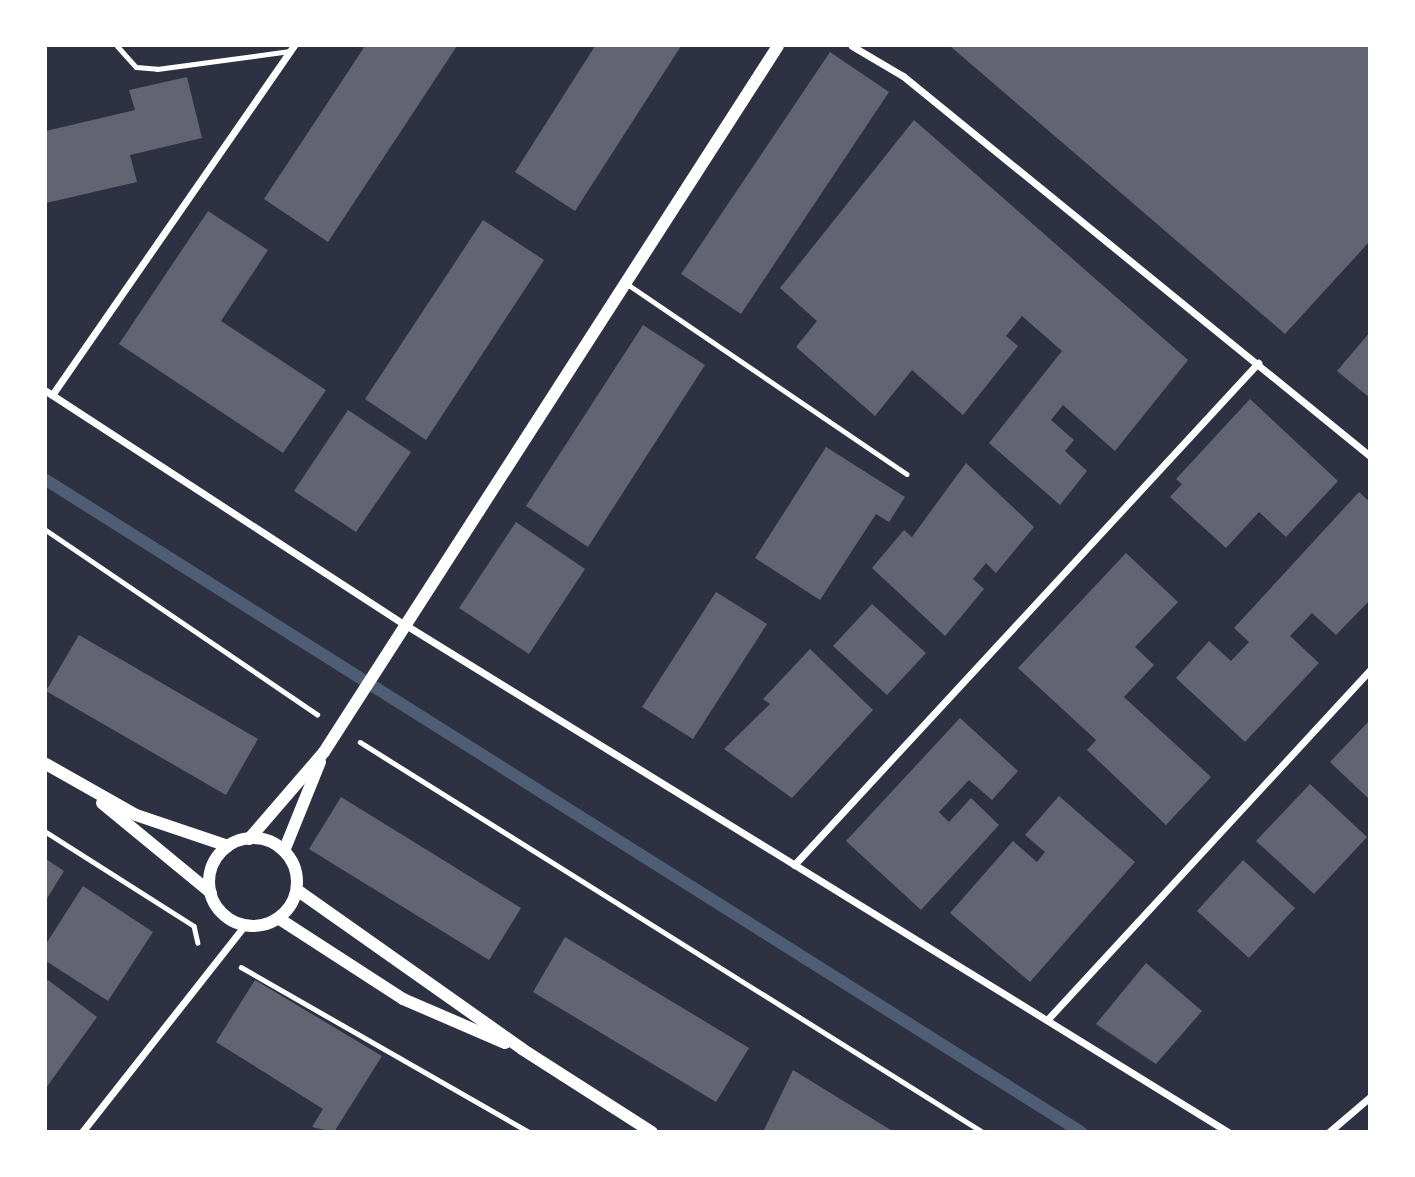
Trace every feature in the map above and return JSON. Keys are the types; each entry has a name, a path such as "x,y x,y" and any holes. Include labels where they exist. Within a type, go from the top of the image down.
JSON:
{"street":[{"path":"211,893 211,870 228,846 249,839 324,752 778,46"},
{"path":"852,46 903,76 1370,456"},
{"path":"292,48 49,393 404,624 1228,1132"},
{"path":"794,864 1258,363"},
{"path":"1047,1020 1370,670"},
{"path":"284,851 324,752"},
{"path":"46,764 94,795 211,893 223,913 245,925"},
{"path":"94,795 228,846"},
{"path":"82,1132 245,925 278,918 297,890 294,865 284,851 249,839"},
{"path":"297,890 522,1049 652,1132"},
{"path":"278,918 412,1004 522,1049"},
{"path":"1329,1132 1370,1097"}],"lane":[{"path":"117,46 136,67 157,69 292,48"},
{"path":"624,283 907,474"}],"path":[{"path":"46,530 339,729 983,1132"},
{"path":"46,832 194,926 198,944 219,958 293,992 529,1132"},
{"path":"190,956 198,944"}],"building":[{"path":"365,46 457,46 328,242 264,199"},
{"path":"595,46 681,46 575,211 515,172"},
{"path":"950,46 1370,46 1370,241 1285,334"},
{"path":"830,52 889,92 741,314 681,274"},
{"path":"187,77 202,138 130,155 137,182 46,203 46,131 135,110 129,90"},
{"path":"914,120 1188,360 1115,451 1063,405 1051,420 1074,440 1065,451 1087,471 1060,505 989,443 1062,351 1022,316 1006,336 1018,346 963,415 912,370 875,416 796,347 817,321 780,288"},
{"path":"208,211 268,250 221,321 326,390 283,453 119,344"},
{"path":"483,220 544,260 426,440 365,399"},
{"path":"643,325 705,365 588,547 526,506"},
{"path":"1370,332 1370,398 1337,371"},
{"path":"1250,399 1338,481 1286,537 1259,512 1226,548 1170,497 1182,484 1176,479"},
{"path":"348,410 411,452 356,532 294,491"},
{"path":"826,447 905,497 889,522 876,514 820,600 755,558"},
{"path":"966,463 1034,527 996,573 986,563 973,579 984,589 945,636 872,568 904,530 912,537"},
{"path":"1359,492 1370,502 1370,600 1336,635 1312,613 1290,636 1319,663 1245,742 1176,678 1209,641 1231,661 1249,642 1234,628"},
{"path":"516,522 585,569 529,654 459,608"},
{"path":"1126,553 1178,602 1135,647 1154,665 1124,697 1211,777 1166,825 1087,750 1096,740 1018,668"},
{"path":"716,592 767,624 693,739 642,707"},
{"path":"872,604 926,653 887,695 833,646"},
{"path":"79,635 258,739 226,795 46,691"},
{"path":"810,649 873,710 792,798 724,749 770,704 763,699"},
{"path":"960,718 1018,771 992,800 969,780 939,812 949,822 971,798 999,825 921,910 846,841"},
{"path":"1370,720 1370,800 1330,762"},
{"path":"1310,784 1367,837 1314,894 1256,841"},
{"path":"1059,796 1135,862 1030,982 950,913 1013,841 1037,862 1045,852 1025,835"},
{"path":"341,797 521,908 489,960 309,849"},
{"path":"46,859 64,871 46,900"},
{"path":"1243,860 1295,908 1249,958 1197,911"},
{"path":"83,886 153,932 108,1001 46,961 46,944"},
{"path":"565,937 749,1048 716,1102 533,992"},
{"path":"1146,963 1202,1011 1156,1064 1096,1024"},
{"path":"48,980 97,1017 46,1088 46,983"},
{"path":"255,980 382,1056 334,1132 312,1127 323,1109 216,1042"},
{"path":"793,1070 894,1132 763,1132"}],"waterway":[{"path":"46,480 1081,1132"}]}
